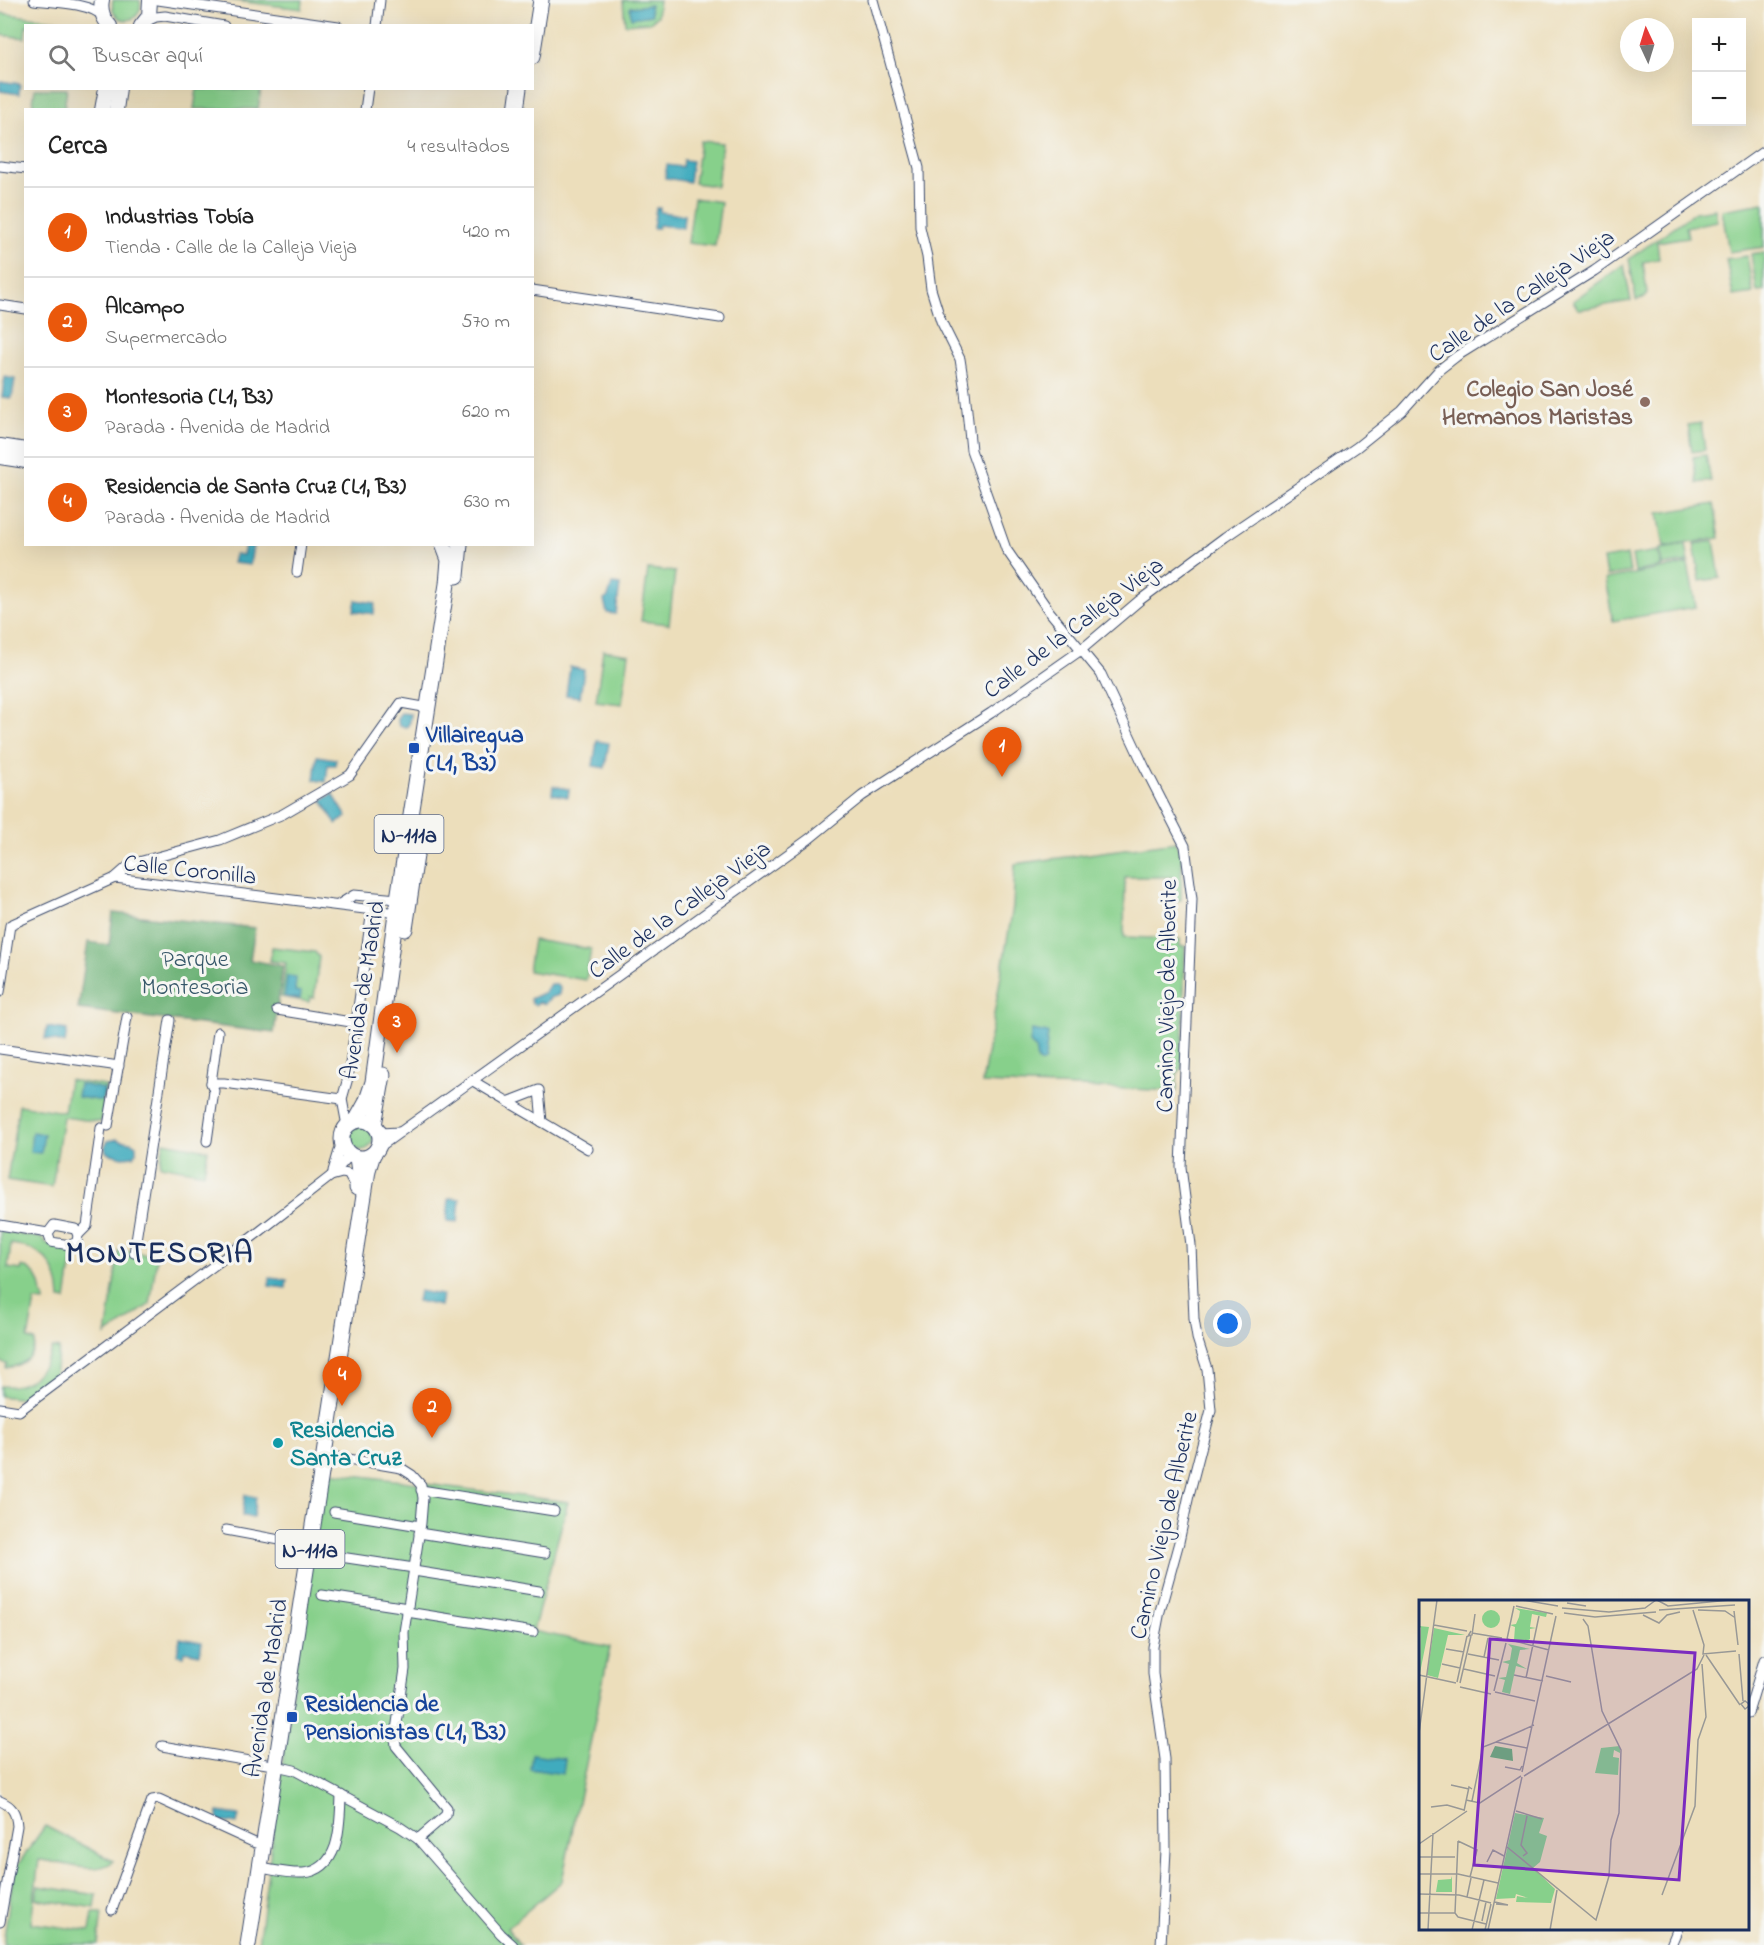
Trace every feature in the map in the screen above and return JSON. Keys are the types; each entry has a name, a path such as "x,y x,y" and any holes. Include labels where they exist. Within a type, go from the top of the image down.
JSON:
{"main road":[{"path":"102,0 101,11 108,24"},
{"path":"143,24 151,8 150,0"},
{"path":"527,24 531,0"},
{"path":"534,44 541,0"},
{"path":"102,108 106,90"},
{"path":"116,108 118,90"},
{"path":"516,108 519,90"},
{"path":"525,108 528,90"},
{"path":"0,446 24,450"},
{"path":"0,457 24,461"},
{"name":"Avenida de Madrid","path":"351,1123 366,1103 373,1082 449,566 444,546"},
{"name":"Avenida de Madrid","path":"239,1945 324,1455 368,1170 376,1140 381,1090 460,546"},
{"path":"342,1141 343,1147 354,1157 362,1159 376,1140 362,1120 351,1123"},
{"name":"N-111a","path":"342,1141 342,1136 351,1123"},
{"name":"Avenida de Madrid","path":"248,1945 260,1868 301,1544 356,1190 358,1173 354,1157"}],"street":[{"path":"34,0 86,7 98,11 108,24"},
{"path":"158,0 324,24"},
{"path":"377,24 380,0"},
{"name":"Camino Viejo de Alberite","path":"873,0 919,168 920,227 931,289 941,321 960,359 971,450 1006,549 1049,611 1101,674 1185,846 1192,899 1181,1167 1191,1245 1194,1319 1197,1338 1207,1369 1211,1410 1160,1611 1154,1647 1153,1674 1165,1760 1166,1850 1161,1945"},
{"path":"143,24 156,17 165,16 212,24"},
{"path":"365,108 368,90"},
{"name":"Calle de la Calleja Vieja","path":"402,1132 809,839 862,796 991,713 1081,650 1140,600 1225,537 1357,447 1402,411 1439,370 1457,356 1594,271 1764,151"},
{"path":"0,166 24,169"},
{"path":"534,290 720,318"},
{"path":"0,305 24,309"},
{"path":"297,572 301,546"},
{"path":"116,878 131,864 220,840 283,814 351,775 400,703 429,708"},
{"name":"Calle Coronilla","path":"0,992 10,924 116,878 372,910 398,906"},
{"name":"Calle Coronilla","path":"338,905 354,895 398,906"},
{"path":"351,1123 342,1099 348,1078 357,1023 372,910"},
{"path":"277,1010 357,1023"},
{"path":"78,1235 87,1226 127,1017"},
{"path":"134,1252 170,1020"},
{"path":"207,1141 214,1091 211,1083 218,1032"},
{"path":"0,1049 119,1066"},
{"path":"472,1081 588,1149"},
{"path":"211,1083 342,1099"},
{"path":"508,1102 539,1090 542,1122"},
{"path":"376,1140 402,1132"},
{"path":"376,1140 402,1132"},
{"path":"331,1176 337,1163 342,1141"},
{"path":"0,1408 19,1411 260,1232 354,1157"},
{"path":"331,1176 348,1174 356,1190"},
{"path":"0,1225 48,1233"},
{"path":"54,1225 75,1229 78,1235 77,1242 70,1245 51,1242 48,1233 54,1225"},
{"path":"324,1455 401,1468 421,1485 423,1498 420,1530 404,1632 405,1669 395,1737 396,1746 447,1808 446,1815 418,1839"},
{"path":"422,1490 554,1511"},
{"path":"334,1512 545,1553"},
{"path":"226,1530 301,1544"},
{"path":"327,1555 539,1591"},
{"path":"322,1595 533,1632"},
{"path":"1749,1710 1764,1660"},
{"path":"162,1746 294,1770 400,1827 418,1839 513,1945"},
{"path":"260,1868 304,1873 326,1862 336,1846 341,1795"},
{"path":"112,1910 152,1800 159,1799 255,1843"},
{"path":"0,1801 9,1805 16,1814 17,1826 0,1922"},
{"path":"1671,1945 1678,1930"}],"green space":[{"path":"113,0 140,0 140,9 132,19 120,19 115,15"},
{"path":"229,0 303,0 302,9"},
{"path":"623,0 659,0 657,16 650,22 625,24"},
{"path":"0,13 82,24 24,24 24,38 0,35"},
{"path":"35,90 67,90 64,108 32,108"},
{"path":"197,90 261,90 258,108 194,108"},
{"path":"700,141 722,143 717,186 694,183"},
{"path":"694,198 721,202 715,246 688,243"},
{"path":"1764,203 1764,247 1729,252 1722,210"},
{"path":"1715,209 1717,221 1686,227 1688,237 1657,242 1659,259 1643,262 1646,297 1636,300 1629,259 1695,212"},
{"path":"1764,252 1764,291 1757,292 1751,254"},
{"path":"1747,256 1753,293 1733,296 1726,259"},
{"path":"1624,264 1631,301 1578,309 1573,301"},
{"path":"1701,423 1705,450 1692,452 1688,425"},
{"path":"1706,455 1711,481 1697,483 1693,457"},
{"path":"1714,504 1720,538 1664,547 1658,513"},
{"path":"1714,541 1720,578 1700,581 1694,544"},
{"path":"1686,545 1689,562 1662,566 1660,549"},
{"path":"1658,551 1661,567 1635,572 1632,555"},
{"path":"1627,555 1630,572 1606,576 1603,559"},
{"path":"1688,564 1696,607 1613,621 1605,579"},
{"path":"648,569 675,572 669,624 641,621"},
{"path":"603,650 629,654 622,704 596,701"},
{"path":"1176,842 1182,857 1181,900 1174,900 1174,877 1125,877 1124,937 1180,939 1180,946 1185,946 1182,1068 1177,1074 1177,1091 982,1083 1013,907 1015,864"},
{"name":"Parque Montesoria","path":"113,913 255,928 250,960 283,966 274,1033 78,1009 88,942 109,945"},
{"path":"533,940 591,949 586,980 528,971"},
{"path":"272,947 315,952 319,957 314,998 310,997 309,1002 281,997 286,963 270,961"},
{"path":"69,1080 106,1086 101,1122 63,1117 52,1187 7,1180 19,1105 64,1112"},
{"path":"356,1126 366,1126 373,1133 373,1143 366,1150 356,1150 349,1143 349,1133"},
{"path":"164,1142 208,1150 204,1173 160,1165"},
{"path":"0,1231 41,1238 48,1244 71,1249 73,1253 66,1300 60,1299 56,1277 48,1261 33,1250 11,1244 8,1268 21,1270 22,1266 31,1271 39,1281 44,1302 35,1301 28,1339 35,1341 32,1352 22,1363 6,1368 7,1364 0,1362"},
{"path":"119,1250 157,1256 150,1304 106,1335"},
{"path":"52,1348 59,1349 55,1375 24,1399 0,1396 0,1386 19,1385 33,1378 44,1365"},
{"path":"322,1471 568,1502 533,1631 610,1647 562,1881 507,1928 520,1945 258,1945"},
{"path":"45,1826 113,1861 106,1866 88,1868 39,1860 31,1923 90,1931 93,1913 102,1913 98,1944 3,1945 14,1870"},
{"path":"38,1886 97,1895 95,1908 36,1899"}],"water":[{"path":"650,5 651,15 631,18 630,7"},
{"path":"0,81 20,84 19,94 0,91"},
{"path":"683,160 692,161 689,182 665,178 667,165 682,167"},
{"path":"656,208 660,208 660,212 684,215 683,228 659,225 658,228 653,228"},
{"path":"5,377 15,379 12,398 2,397"},
{"path":"245,546 253,546 250,565 233,563 235,554 243,555"},
{"path":"612,584 620,585 616,614 607,613 604,600 608,597"},
{"path":"356,600 375,603 374,614 354,611"},
{"path":"570,667 584,670 580,697 566,695"},
{"path":"401,713 411,714 407,727 399,726 398,719"},
{"path":"597,741 609,743 605,768 593,766"},
{"path":"317,756 336,759 335,765 328,765 326,782 314,780"},
{"path":"553,786 569,789 568,797 552,794"},
{"path":"333,794 347,817 336,824 322,800"},
{"path":"287,976 296,977 295,991 301,992 300,999 284,997"},
{"path":"550,984 555,984 560,988 559,995 550,998 545,1004 539,1002 532,1004 530,999 545,992"},
{"path":"47,1027 67,1030 65,1043 45,1039"},
{"path":"1032,1030 1048,1033 1045,1060 1041,1063 1037,1060 1035,1048 1030,1043"},
{"path":"79,1084 104,1089 102,1101 77,1097"},
{"path":"32,1132 44,1134 41,1153 30,1152"},
{"path":"117,1139 136,1145 134,1156 123,1157 107,1153 105,1147 108,1141"},
{"path":"449,1198 460,1199 458,1222 447,1221"},
{"path":"270,1278 287,1280 286,1288 269,1286"},
{"path":"419,1291 442,1295 440,1306 417,1301"},
{"path":"245,1495 256,1497 253,1517 242,1516"},
{"path":"180,1638 202,1642 200,1654 184,1651 183,1656 177,1655"},
{"path":"532,1754 565,1759 563,1774 530,1769"},
{"path":"218,1812 239,1815 237,1824 217,1821"}],"place":[{"name":"Colegio San José Hermanos Maristas","path":"1645,402"},
{"name":"Villairegua (L1, B3)","path":"414,748"},
{"name":"Industrias Tobía","path":"1002,777"},
{"name":"Montesoria (L1, B3)","path":"397,1053"},
{"name":"Residencia de Santa Cruz (L1, B3)","path":"342,1406"},
{"name":"Alcampo","path":"432,1438"},
{"name":"Residencia Santa Cruz","path":"278,1443"},
{"name":"Residencia de Pensionistas (L1, B3)","path":"292,1717"}],"district":[{"name":"MONTESORIA","path":"160,1252"}]}
